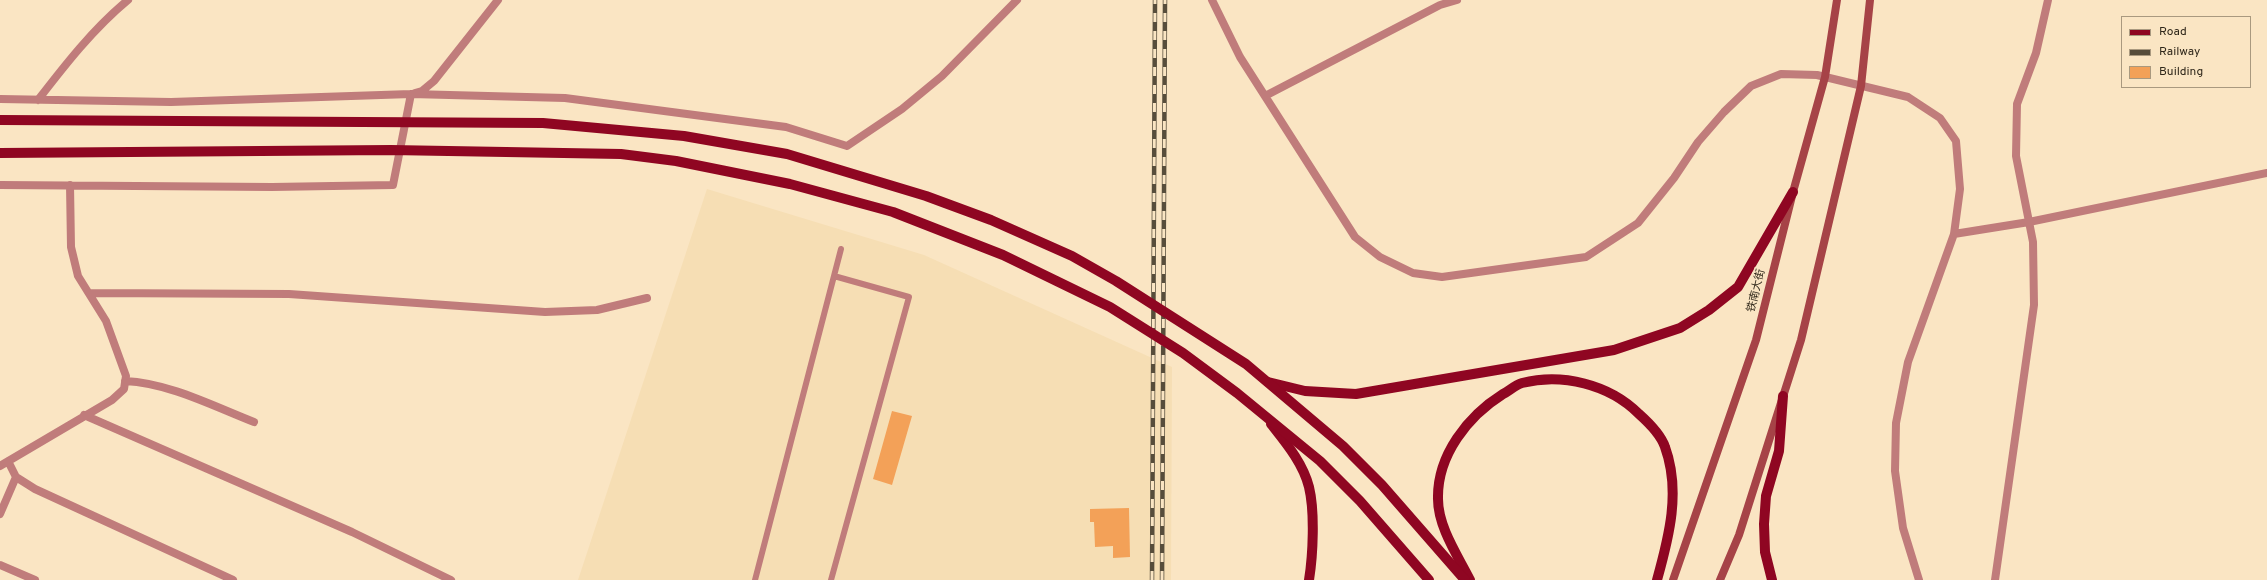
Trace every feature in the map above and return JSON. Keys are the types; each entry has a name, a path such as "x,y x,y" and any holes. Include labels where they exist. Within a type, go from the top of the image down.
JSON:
{"main road":[{"name":"铁南大街","path":"1673,580 1756,340 1793,192 1825,77 1837,0"},
{"path":"1720,580 1739,534 1800,340 1861,86 1870,0"},
{"path":"0,120 543,123 684,136 787,154 926,196 991,220 1072,256 1194,329 1246,364 1343,446 1378,480 1466,580"},
{"path":"0,153 391,150 621,154 676,161 790,184 893,212 1003,256 1102,304 1183,353 1320,461 1360,501 1429,580"},
{"path":"1268,382 1305,391 1356,394 1614,350 1680,328 1709,310 1738,287 1793,192"},
{"path":"1470,580 1445,528 1438,499 1443,464 1464,427 1488,404 1520,384 1551,379 1584,383 1608,392 1630,404 1649,423 1665,445 1673,493 1670,535 1657,580"},
{"path":"1772,580 1765,552 1764,524 1766,496 1779,451 1783,396"},
{"path":"1266,417 1294,454 1309,487 1312,532 1312,559 1309,580"}],"street":[{"path":"38,100 73,55 110,14 128,0"},
{"path":"411,94 422,91 434,81 498,0"},
{"path":"0,99 171,102 411,94 565,98 786,127 846,146 902,109 942,76 1017,0"},
{"path":"1212,0 1240,57 1355,237 1380,257 1413,273 1442,277 1586,257 1638,223 1674,178 1698,142 1724,112 1751,86 1781,74 1825,77 1908,98 1940,118 1956,141 1960,189 1954,234 1908,362 1896,422 1896,478 1903,528 1919,580"},
{"path":"1265,96 1440,5 1457,0"},
{"path":"1996,580 2034,305 2033,242 2016,156 2018,104 2036,53 2048,0"},
{"path":"0,185 393,185 411,94"},
{"path":"1954,234 2029,222 2267,173"},
{"path":"0,466 84,415 112,400 124,389 126,376 106,321 78,276 71,248 70,185"},
{"path":"89,293 289,294 545,312 597,310 647,298"},
{"path":"125,381 141,382 170,390 254,422"},
{"path":"84,415 352,532 451,580"},
{"path":"8,461 16,477 35,489 233,580"},
{"path":"0,514 16,477"},
{"path":"0,565 35,580"}],"lane":[{"path":"755,580 841,249"},
{"path":"831,580 909,297 834,276"}],"shaded area":[{"path":"707,189 924,255 1172,367 1171,580 578,580"}],"building":[{"path":"892,411 912,416 892,485 873,479"},
{"path":"1129,508 1130,557 1113,558 1113,546 1095,547 1094,522 1090,522 1090,509"}],"railway":[{"path":"1152,580 1155,0"},
{"path":"1162,580 1165,0"}]}
